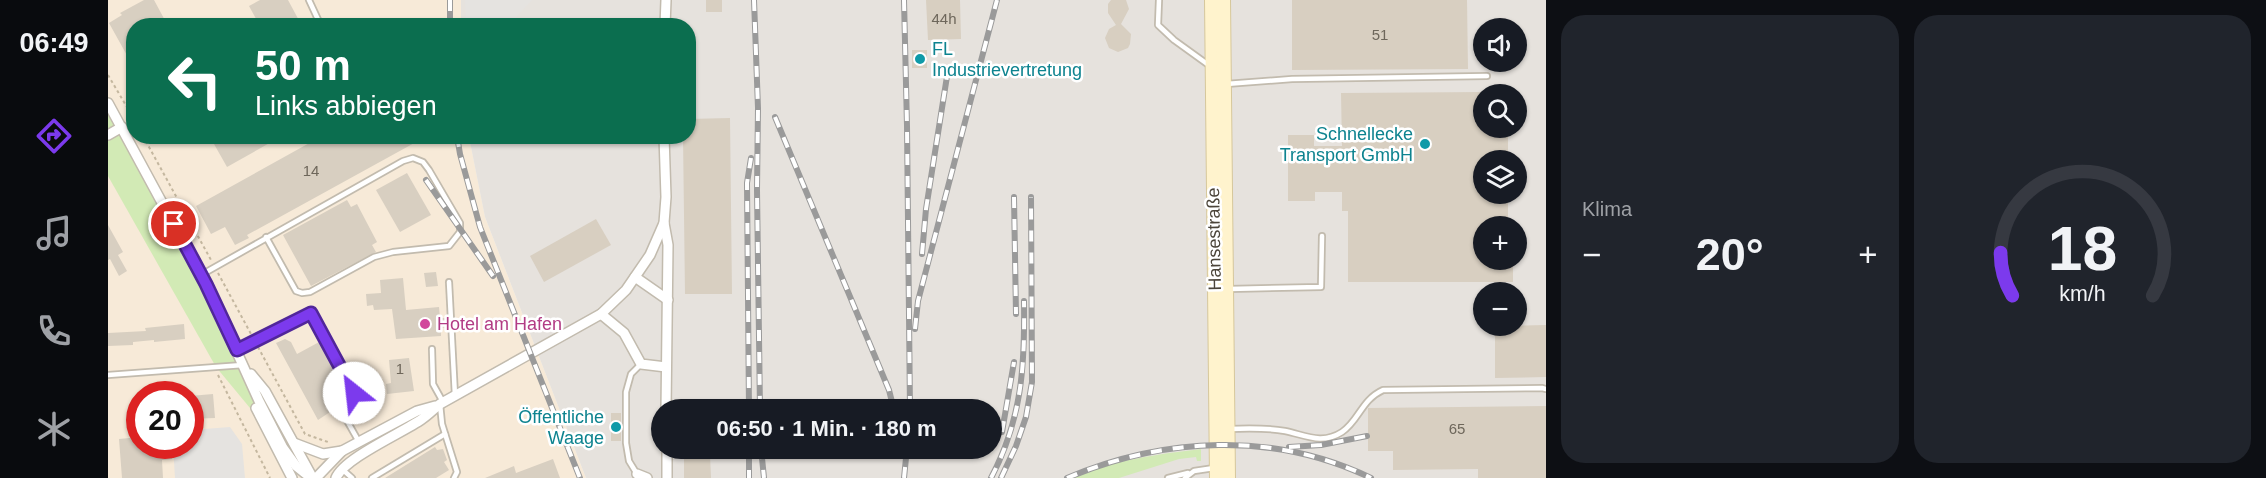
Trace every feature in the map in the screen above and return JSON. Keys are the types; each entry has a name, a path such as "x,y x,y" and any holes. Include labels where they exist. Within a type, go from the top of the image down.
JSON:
{"main road":[{"name":"Hansestraße","path":"1212,0 1212,68 1218,84"},
{"name":"Hansestraße","path":"1223,0 1218,84 1220,290 1222,429 1228,478"},
{"name":"Hansestraße","path":"1217,473 1222,429"}],"street":[{"path":"665,18 666,0"},
{"path":"108,103 126,135"},
{"path":"108,135 122,128"},
{"path":"131,144 201,275 259,401 289,458 313,478"},
{"path":"664,144 666,197 664,223 668,245 666,399"},
{"path":"294,443 323,454 338,452 417,411 442,403 601,314 615,302 635,277 650,255 664,223"},
{"path":"635,277 668,300"},
{"path":"601,314 624,333 640,364 666,367"},
{"path":"243,365 265,391 313,478"},
{"path":"243,365 264,425 292,478"},
{"path":"336,478 342,469 423,419 442,403"},
{"path":"313,478 338,452"},
{"path":"656,478 667,477 667,459"},
{"path":"638,476 647,478"}],"lane":[{"path":"309,0 317,18"},
{"path":"1159,0 1158,24 1174,40 1212,68"},
{"path":"1218,84 1292,79 1487,76"},
{"path":"201,275 266,237 403,161 413,158 423,162 429,170 460,223 460,232 449,246 393,252 374,257 310,292 302,293 296,291 266,237"},
{"path":"1220,290 1321,287 1322,236"},
{"path":"449,282 455,396"},
{"path":"237,350 311,313 354,393 337,403 359,442"},
{"path":"432,349 433,384 442,403 445,434 457,472 454,478"},
{"path":"638,476 629,461 626,443 626,392 631,374 640,364"},
{"path":"108,375 243,365"},
{"path":"1222,429 1284,430 1314,439 1327,439 1345,431 1372,395 1383,390 1546,389"},
{"path":"372,478 445,434"},
{"path":"342,469 352,478"},
{"path":"1168,478 1194,471 1217,473"},
{"path":"1185,478 1194,471"}],"path":[{"path":"108,75 126,105"},
{"path":"147,144 305,434 327,442 338,452"},
{"path":"214,367 270,478"}],"shaded area":[{"path":"108,0 461,0 461,18 126,18 126,144 470,144 485,217 586,478 108,478"},
{"path":"461,0 1546,0 1546,478 586,478 485,217 470,144 696,144 696,18 461,18"},
{"path":"465,0 532,0 516,18 466,18"},
{"path":"230,427 242,444 245,478 175,478 174,459 204,459 204,429"}],"green space":[{"path":"108,103 126,138 126,144 129,144 243,365 264,425 216,367 108,176"},
{"path":"1201,449 1201,461 1197,461 1196,457 1179,459 1119,478 1074,478 1119,462"}],"building":[{"path":"144,0 154,0 164,18 126,18 126,54 109,23 122,15 120,13"},
{"path":"260,0 288,0 298,18 256,18 249,6"},
{"path":"706,0 722,0 722,12 706,12"},
{"path":"926,0 960,0 961,39 928,40"},
{"path":"1111,0 1126,0 1129,9 1121,24 1131,34 1130,44 1128,48 1118,52 1109,48 1105,38 1109,29 1116,25 1108,13 1108,4"},
{"path":"1292,0 1467,0 1468,69 1292,70"},
{"name":"FL Industrievertretung","path":"912,50 927,50 927,68 912,68"},
{"path":"1473,92 1473,138 1508,138 1508,150 1473,150 1473,204 1508,204 1508,216 1473,216 1473,270 1513,270 1513,282 1348,282 1348,211 1342,211 1342,192 1315,192 1315,201 1288,201 1288,135 1314,135 1314,146 1342,146 1341,93"},
{"path":"730,118 732,294 685,294 683,144 696,144 696,119"},
{"path":"214,144 268,144 227,167"},
{"path":"308,144 412,144 247,235 249,238 235,245 225,227 211,234 196,206"},
{"path":"407,173 431,215 400,232 376,190"},
{"path":"347,200 351,207 357,204 377,242 372,245 376,252 311,286 283,235"},
{"path":"596,219 611,245 544,282 530,256"},
{"path":"108,225 123,252 118,255 127,271 119,276 110,259 108,260"},
{"path":"436,272 438,286 426,287 424,273"},
{"path":"403,278 406,310 439,307 440,318 446,318 447,327 441,328 441,336 396,339 392,309 374,310 373,305 367,306 366,294 381,293 380,280"},
{"path":"184,324 185,339 154,342 154,340 133,342 133,345 108,346 108,333 146,331 145,328"},
{"path":"1527,325 1546,325 1546,377 1495,378 1495,336 1527,336"},
{"path":"285,339 291,342 297,354 321,341 346,388 324,400 330,412 318,420 276,343"},
{"path":"409,358 414,391 387,394 386,384 391,383 389,360"},
{"path":"213,394 215,418 204,418 204,395"},
{"path":"1546,406 1546,478 1478,478 1478,469 1393,470 1393,451 1368,451 1368,408"},
{"name":"Öffentliche Waage","path":"611,413 621,413 621,441 611,441"},
{"path":"126,438 126,459 172,459 162,460 163,478 122,478 119,439"},
{"path":"435,447 437,450 443,449 447,460 444,462 449,470 436,478 385,478"},
{"path":"553,459 560,478 485,478 514,466 516,473"},
{"path":"684,459 710,459 711,478 684,478"}],"railway":[{"path":"450,0 450,18"},
{"path":"754,0 758,108 760,399"},
{"path":"904,0 910,399"},
{"path":"915,329 918,301 997,0"},
{"path":"922,254 926,209 948,70"},
{"path":"775,117 891,399"},
{"path":"458,144 480,227 580,478"},
{"path":"749,399 747,183 751,158"},
{"path":"426,180 493,276"},
{"path":"1014,197 1016,314"},
{"path":"1001,478 1026,417 1032,382 1031,197"},
{"path":"991,478 1009,435 1020,392 1024,348 1024,301"},
{"path":"1002,432 1014,362"},
{"path":"1289,447 1321,445 1367,436"},
{"path":"1067,478 1104,464 1142,454 1219,445 1296,452 1334,463 1371,478"},
{"path":"749,459 749,478"},
{"path":"762,459 764,478"},
{"path":"904,478 906,459"}],"place":[{"name":"FL Industrievertretung","path":"920,59"},
{"name":"Schnellecke Transport GmbH","path":"1425,144"},
{"name":"Hotel am Hafen","path":"425,324"},
{"name":"Öffentliche Waage","path":"616,427"}],"route":[{"path":"174,224 237,350 311,313 354,393"}]}
